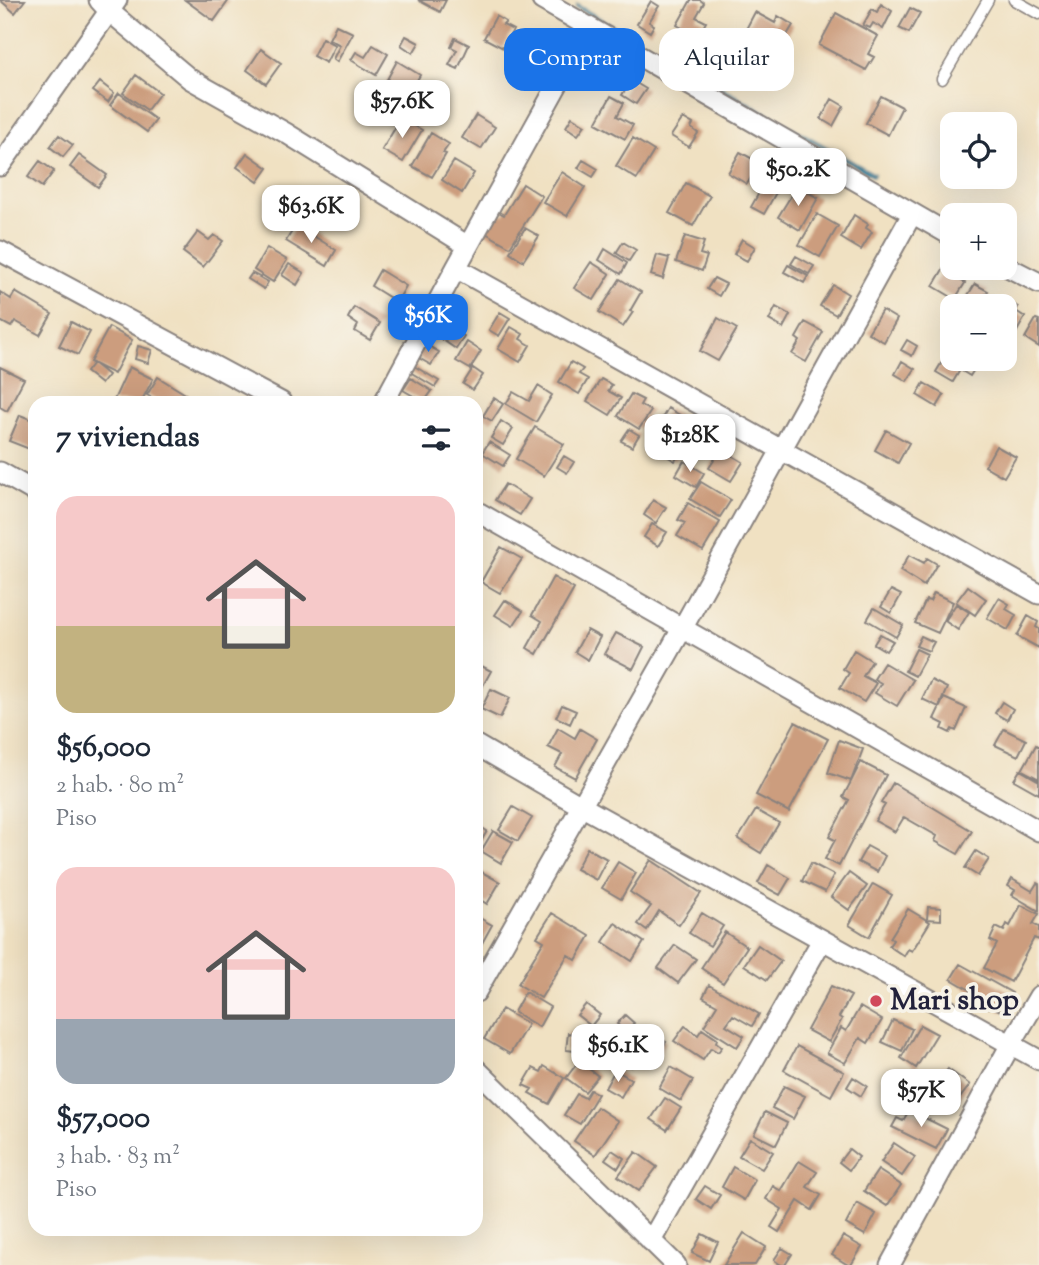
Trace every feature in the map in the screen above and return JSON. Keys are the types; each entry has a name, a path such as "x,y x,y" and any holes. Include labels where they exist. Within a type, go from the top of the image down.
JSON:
{"street":[{"path":"552,3 589,28"},
{"path":"0,166 108,4 190,79 286,133 468,246"},
{"path":"645,60 940,229"},
{"path":"387,396 554,91"},
{"path":"483,980 682,629 912,214"},
{"path":"0,251 270,396"},
{"path":"456,268 1039,594"},
{"path":"1017,272 1039,284"},
{"path":"0,472 28,488"},
{"path":"483,515 1039,831"},
{"path":"483,749 1039,1060"},
{"path":"651,1241 822,940"},
{"path":"890,1265 1039,996"},
{"path":"483,1076 676,1265"}],"lane":[{"path":"942,79 988,0"},
{"path":"1014,0 1039,14"}],"water":[{"path":"577,5 617,28 613,28 576,7"},
{"path":"645,44 659,52 659,54 645,46"},
{"path":"724,91 728,91 874,174 873,176"}],"building":[{"path":"0,0 25,0 15,13"},
{"path":"185,0 229,0 214,21"},
{"path":"418,0 446,0 440,12"},
{"path":"691,0 704,3 696,17 706,22 703,28 682,28 677,25"},
{"path":"651,1 659,6 649,22 654,25 650,32 637,24"},
{"path":"881,4 892,11 883,29 873,23 870,28 863,25 872,9 877,12"},
{"path":"910,8 920,13 909,33 899,28"},
{"path":"755,12 775,23 778,16 793,25 791,28 747,28"},
{"path":"836,13 878,36 868,54 874,57 866,70 819,45"},
{"path":"496,16 506,22 503,25 509,28 504,28 503,48 484,38"},
{"path":"336,25 353,33 337,62 333,59 340,45 329,39"},
{"path":"406,36 419,43 413,53 401,45"},
{"path":"322,38 335,45 326,63 313,56"},
{"path":"455,38 469,45 458,69 449,65 457,50 451,47"},
{"path":"373,45 388,54 376,75 351,60 356,52 365,57"},
{"path":"261,49 281,63 266,84 247,70"},
{"path":"397,61 420,75 407,98 384,85"},
{"path":"136,75 160,93 147,110 123,93"},
{"path":"100,82 114,93 108,102 93,91"},
{"path":"624,91 645,91 636,104 622,95"},
{"path":"119,93 156,120 147,132 110,105"},
{"path":"611,96 624,103 617,116 633,125 625,139 596,123"},
{"path":"881,96 902,107 888,135 866,123"},
{"path":"832,99 844,106 833,126 821,119"},
{"path":"476,115 495,127 481,149 462,138"},
{"path":"572,117 585,125 578,135 566,127"},
{"path":"401,118 422,130 403,162 382,150"},
{"path":"683,118 693,124 691,128 698,133 689,147 671,136"},
{"path":"431,133 449,144 432,177 412,166"},
{"path":"59,135 73,145 63,157 50,147"},
{"path":"633,138 654,151 637,179 616,166"},
{"path":"740,152 760,163 747,184 728,173"},
{"path":"247,153 268,168 258,182 237,167"},
{"path":"774,153 787,161 775,183 761,176"},
{"path":"79,155 107,175 98,187 70,167"},
{"path":"583,160 598,169 593,177 578,168"},
{"path":"40,161 54,171 42,187 28,177"},
{"path":"454,161 474,173 462,193 442,180"},
{"path":"562,172 585,187 567,216 543,202"},
{"path":"765,182 778,189 764,214 751,207"},
{"path":"686,183 710,196 693,226 669,213"},
{"path":"523,184 542,196 510,247 484,232 497,211 504,215"},
{"path":"797,186 818,198 800,230 778,217"},
{"path":"817,214 838,226 820,257 799,245"},
{"path":"854,215 868,224 866,228 872,232 861,250 841,238"},
{"path":"296,225 336,250 327,266 286,241"},
{"path":"525,228 539,236 523,261 510,252"},
{"path":"198,232 209,240 214,235 223,241 203,267 183,252"},
{"path":"685,236 704,242 700,254 707,256 702,271 676,262"},
{"path":"742,239 755,247 747,261 734,254"},
{"path":"623,242 636,250 629,261 616,253"},
{"path":"267,248 287,260 273,282 254,270"},
{"path":"605,249 627,263 621,274 599,260"},
{"path":"657,255 669,258 663,279 651,275"},
{"path":"796,256 814,266 809,274 791,264"},
{"path":"591,262 610,274 594,300 574,288"},
{"path":"289,264 304,273 297,285 282,275"},
{"path":"788,265 808,276 804,283 784,272"},
{"path":"380,270 406,286 397,302 371,286"},
{"path":"252,273 268,282 264,289 248,279"},
{"path":"940,274 940,280 960,280 965,283 958,294 947,294 933,286"},
{"path":"714,278 726,284 719,296 707,289"},
{"path":"620,279 641,292 623,327 599,312"},
{"path":"975,284 988,291 986,294 969,294"},
{"path":"833,285 848,294 836,315 820,306"},
{"path":"0,292 11,299 15,292 52,314 40,335 15,321 11,327 0,321"},
{"path":"354,307 380,323 370,340 355,331 358,325 348,318"},
{"path":"776,307 790,315 783,328 769,320"},
{"path":"882,310 897,319 884,342 868,333"},
{"path":"500,312 510,318 499,336 489,330"},
{"path":"1017,312 1025,317 1017,331"},
{"path":"718,318 737,329 718,361 700,351"},
{"path":"1036,319 1039,320 1039,347 1025,338"},
{"path":"71,322 90,332 78,355 59,346"},
{"path":"805,322 823,332 806,362 792,354 800,341 796,338"},
{"path":"444,324 464,336 456,349 437,336"},
{"path":"109,327 132,340 114,374 90,362"},
{"path":"511,327 523,334 520,339 530,345 520,362 498,349"},
{"path":"907,340 917,346 912,356 901,350"},
{"path":"467,342 481,351 470,369 456,361"},
{"path":"425,344 439,352 431,365 417,357"},
{"path":"138,346 152,350 148,363 135,359"},
{"path":"902,361 915,369 907,381 895,374"},
{"path":"571,362 583,369 579,374 588,379 579,394 559,382"},
{"path":"93,363 108,375 101,384 86,372"},
{"path":"940,365 940,371 959,371 953,382 936,372"},
{"path":"414,366 439,381 435,387 410,372"},
{"path":"0,367 24,379 7,411 0,407"},
{"path":"129,367 153,379 144,396 116,396"},
{"path":"473,368 483,375 473,390 463,384"},
{"path":"158,377 187,395 149,396"},
{"path":"411,378 432,391 428,396 414,396 403,390"},
{"path":"601,379 612,385 608,391 621,398 610,415 587,401"},
{"path":"924,383 944,395 937,407 917,395"},
{"path":"538,386 552,395 536,422 506,404 513,392 529,401"},
{"path":"631,394 643,400 640,405 651,411 639,429 618,416"},
{"path":"494,398 503,404 492,421 483,416"},
{"path":"668,408 697,425 675,461 647,444"},
{"path":"20,415 28,418 28,448 9,441"},
{"path":"501,421 513,429 503,445 491,438"},
{"path":"535,427 564,444 544,476 516,459"},
{"path":"629,429 639,435 632,447 621,441"},
{"path":"886,430 909,443 898,463 875,450"},
{"path":"489,442 510,455 503,466 483,451"},
{"path":"996,446 1016,457 1004,477 985,466"},
{"path":"721,449 743,462 731,481 709,468"},
{"path":"564,456 574,462 567,473 557,467"},
{"path":"684,461 704,473 696,487 676,475"},
{"path":"701,482 731,500 720,517 690,499"},
{"path":"505,484 530,499 520,515 495,500"},
{"path":"653,500 666,507 656,523 644,515"},
{"path":"688,503 720,522 703,551 677,536 685,523 678,520"},
{"path":"652,524 667,532 658,546 644,537"},
{"path":"501,547 522,559 500,593 483,583"},
{"path":"909,555 924,563 927,558 937,564 924,586 900,571"},
{"path":"553,577 574,589 537,654 527,648 542,621 532,615"},
{"path":"968,586 986,599 975,615 956,602"},
{"path":"891,590 901,595 891,613 881,607"},
{"path":"934,593 953,602 938,633 915,623 926,600 930,601"},
{"path":"999,598 1009,604 1006,609 1016,615 1008,630 987,618"},
{"path":"505,600 523,611 513,626 495,615"},
{"path":"956,604 969,612 958,630 945,621"},
{"path":"874,608 903,625 896,637 867,620"},
{"path":"1028,616 1038,622 1036,627 1039,629 1039,648 1017,636"},
{"path":"587,630 600,637 588,660 575,652"},
{"path":"616,633 644,647 633,669 604,654"},
{"path":"880,634 893,641 886,651 874,644"},
{"path":"921,636 934,642 929,651 916,646"},
{"path":"916,649 927,654 915,676 905,671"},
{"path":"854,650 872,661 863,676 876,683 864,702 840,688 849,673 843,669"},
{"path":"884,663 913,680 897,706 875,693 881,683 874,679"},
{"path":"483,667 491,671 483,686"},
{"path":"931,680 947,688 939,707 922,699"},
{"path":"491,689 510,698 500,718 483,710"},
{"path":"944,698 966,708 956,731 952,729 950,733 942,729 944,724 934,719"},
{"path":"1002,702 1013,709 1007,720 995,713"},
{"path":"562,705 576,711 570,724 556,717"},
{"path":"795,722 828,739 789,812 756,795"},
{"path":"558,728 575,738 580,729 597,739 575,778 555,767 562,754 548,747"},
{"path":"1004,729 1026,740 1018,756 995,745"},
{"path":"839,740 863,749 851,781 828,773"},
{"path":"1036,745 1039,747 1039,779 1022,770"},
{"path":"861,762 886,775 839,866 825,859 835,840 829,837 849,800 843,797"},
{"path":"1020,770 1039,781 1039,794 1014,780"},
{"path":"893,783 972,831 958,854 935,841 937,836 904,817 895,832 875,821 885,805 881,803"},
{"path":"513,807 532,818 518,841 499,830"},
{"path":"756,810 779,823 761,853 738,839"},
{"path":"493,831 513,842 501,863 483,852"},
{"path":"867,846 885,856 877,872 858,862"},
{"path":"587,848 607,859 596,880 576,869"},
{"path":"976,851 989,859 978,876 965,868"},
{"path":"651,860 701,893 679,925 659,911 647,930 638,924 651,906 630,892"},
{"path":"618,862 636,873 621,899 602,888"},
{"path":"811,863 834,875 825,892 802,881"},
{"path":"768,865 790,878 780,895 758,883"},
{"path":"483,873 500,882 487,904 483,901"},
{"path":"849,873 867,886 849,910 831,897"},
{"path":"1012,879 1032,891 1037,883 1039,884 1039,911 1012,895 1015,890 1008,886"},
{"path":"873,884 892,895 869,937 849,925"},
{"path":"1021,905 1039,914 1033,924 1039,927 1039,940 1034,938 1011,982 984,968 997,944 990,940 996,927 1004,931 1007,924 1010,926"},
{"path":"928,907 941,908 941,920 927,919"},
{"path":"908,909 930,922 912,951 908,949 904,956 889,946 893,940 890,938"},
{"path":"552,913 590,936 576,960 568,955 541,998 518,984 544,941 537,937"},
{"path":"702,913 723,926 710,946 689,933"},
{"path":"483,920 492,925 483,941"},
{"path":"615,923 644,942 632,961 603,942"},
{"path":"725,932 747,947 723,983 701,968"},
{"path":"675,945 696,959 678,983 658,968"},
{"path":"758,945 781,961 767,980 744,965"},
{"path":"960,964 1012,993 1002,1012 967,995 970,990 951,979"},
{"path":"709,985 759,1014 752,1026 733,1015 726,1025 744,1036 737,1047 704,1026 717,1005 703,997"},
{"path":"831,986 851,996 829,1042 807,1030"},
{"path":"525,992 550,1007 539,1027 514,1012"},
{"path":"586,1004 600,1015 591,1026 577,1015"},
{"path":"860,1007 882,1020 868,1043 860,1038 845,1063 827,1053 841,1028 846,1031"},
{"path":"502,1009 528,1024 510,1054 484,1039"},
{"path":"625,1015 634,1023 625,1032 617,1024"},
{"path":"893,1020 912,1029 902,1051 882,1042"},
{"path":"920,1025 937,1034 916,1068 901,1058"},
{"path":"685,1026 698,1035 702,1029 717,1039 716,1042 722,1047 718,1052 711,1048 703,1060 674,1041"},
{"path":"568,1033 584,1035 582,1052 566,1050"},
{"path":"653,1035 666,1042 656,1059 644,1052"},
{"path":"619,1043 639,1056 631,1067 612,1055"},
{"path":"797,1046 844,1072 831,1096 784,1070"},
{"path":"579,1061 598,1076 585,1092 566,1078"},
{"path":"544,1066 564,1078 549,1104 529,1093 532,1089 523,1085 533,1068 541,1072"},
{"path":"671,1067 693,1080 681,1101 659,1088"},
{"path":"948,1069 970,1085 953,1107 945,1101 938,1109 930,1103 936,1095 931,1091"},
{"path":"615,1070 631,1079 621,1097 605,1088"},
{"path":"853,1077 867,1086 861,1096 847,1087"},
{"path":"784,1086 805,1096 793,1119 772,1108"},
{"path":"590,1090 598,1094 580,1124 564,1115 577,1094 585,1098"},
{"path":"665,1098 681,1108 667,1130 651,1119"},
{"path":"597,1107 618,1121 595,1155 574,1141"},
{"path":"909,1110 947,1129 936,1149 892,1127 897,1118 903,1121"},
{"path":"765,1112 787,1123 776,1145 754,1134"},
{"path":"750,1138 773,1152 762,1169 739,1156"},
{"path":"894,1143 915,1157 902,1176 881,1162"},
{"path":"849,1149 859,1157 849,1170 839,1162"},
{"path":"612,1150 624,1158 618,1168 605,1159"},
{"path":"636,1152 657,1167 639,1191 618,1176"},
{"path":"799,1161 817,1172 807,1187 821,1195 812,1210 798,1201 779,1232 771,1227 782,1209 766,1199 773,1186 781,1191"},
{"path":"733,1167 755,1180 744,1200 722,1187"},
{"path":"878,1170 901,1185 887,1206 864,1191"},
{"path":"705,1186 720,1195 711,1209 696,1199"},
{"path":"857,1203 876,1214 865,1235 846,1224"},
{"path":"744,1233 766,1247 755,1265 724,1265"},
{"path":"702,1234 718,1242 709,1261 692,1253"},
{"path":"843,1236 862,1247 851,1265 832,1255"},
{"path":"782,1248 792,1254 785,1265 774,1260"}],"place":[{"name":"Mari shop","path":"876,1001"}]}
